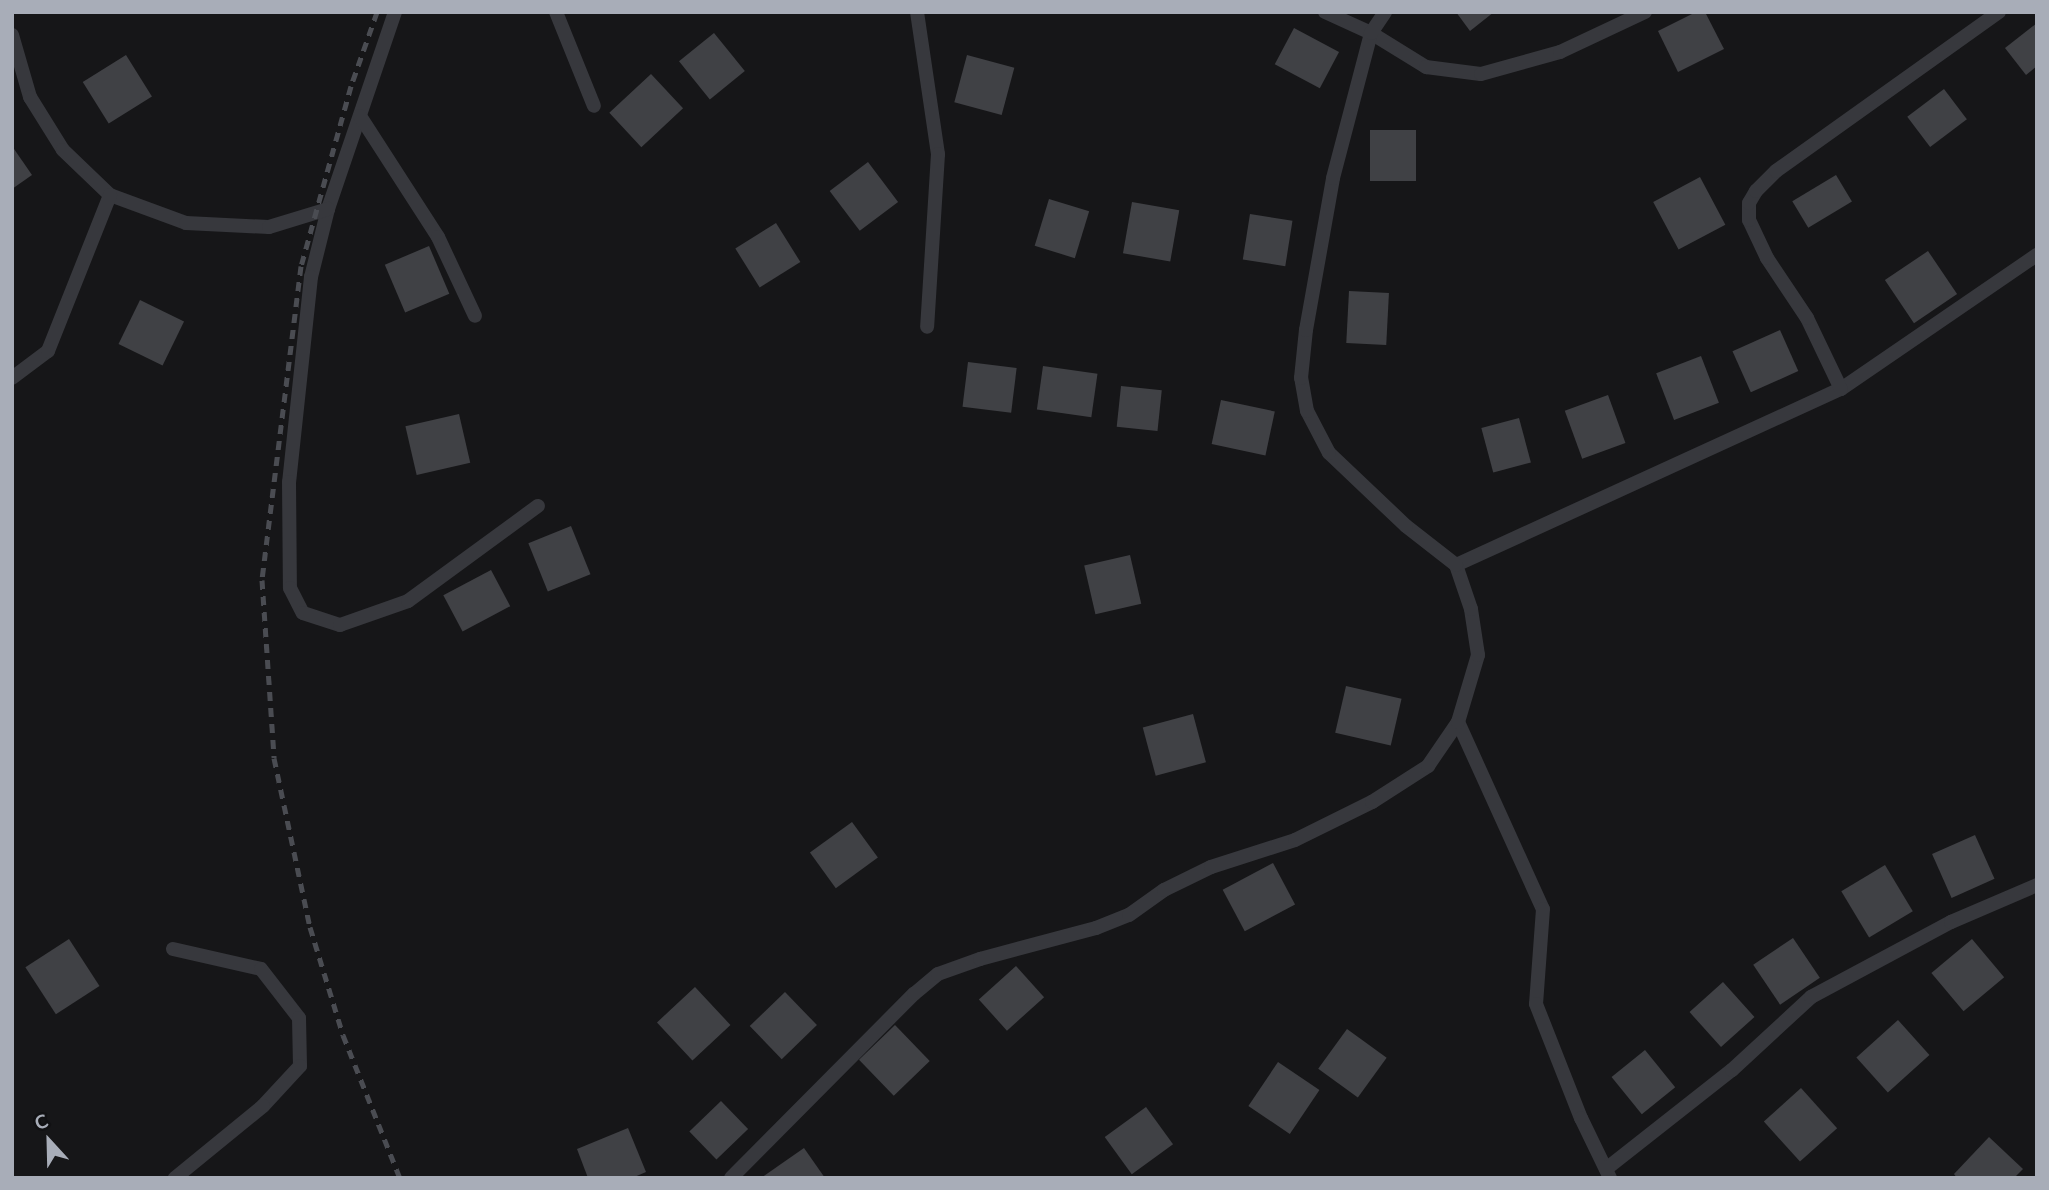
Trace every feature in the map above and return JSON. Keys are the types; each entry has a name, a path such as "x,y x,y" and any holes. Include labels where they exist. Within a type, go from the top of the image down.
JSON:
{"lane":[{"path":"395,12 328,209 311,277 289,482 290,588 303,613 340,625 408,601 538,506"},
{"path":"556,12 594,106"},
{"path":"916,12 938,154 927,327"},
{"path":"1325,12 1371,33 1426,67 1481,74 1560,52 1645,12"},
{"path":"731,1178 915,994 939,974 980,959 1096,928 1129,915 1164,890 1211,867 1295,840 1372,802 1428,766 1458,722 1478,655 1471,609 1457,565 1406,526 1329,453 1307,411 1301,378 1333,178 1371,33 1385,12"},
{"path":"1841,389 1807,318 1761,245 1749,220 1749,203 1756,191 1776,171 1999,12"},
{"path":"12,35 30,97 63,150 110,195 186,223 269,227 328,209"},
{"path":"360,116 438,237 475,316"},
{"path":"12,378 48,351 110,195"},
{"path":"1457,565 1841,389 2037,255"},
{"path":"1458,722 1543,909 1536,1004 1581,1118 1608,1173 1732,1070 1811,997 1951,922 2037,885"},
{"path":"173,949 261,969 299,1018 300,1066 262,1106 175,1178"}],"building":[{"path":"1456,12 1494,12 1470,31"},
{"path":"1696,12 1705,12 1724,49 1678,72 1658,31"},
{"path":"2037,23 2037,66 2026,75 2005,48"},
{"path":"1294,28 1339,52 1320,88 1275,64"},
{"path":"714,33 745,71 710,99 679,61"},
{"path":"126,55 152,97 109,124 83,82"},
{"path":"967,55 1014,68 1002,115 954,102"},
{"path":"651,74 683,108 641,147 609,113"},
{"path":"1944,89 1967,119 1930,147 1907,117"},
{"path":"1370,130 1416,130 1416,181 1370,181"},
{"path":"12,146 32,175 12,189"},
{"path":"868,162 898,202 860,231 830,191"},
{"path":"1836,175 1852,202 1808,228 1792,201"},
{"path":"1700,177 1725,225 1679,250 1653,202"},
{"path":"1049,199 1089,211 1075,258 1035,246"},
{"path":"1132,202 1179,210 1170,262 1123,253"},
{"path":"1250,214 1292,221 1285,266 1243,259"},
{"path":"776,223 800,262 760,287 735,248"},
{"path":"429,246 449,294 405,313 385,265"},
{"path":"1928,251 1957,294 1914,323 1885,280"},
{"path":"1349,291 1389,293 1386,345 1346,343"},
{"path":"140,300 184,321 163,366 119,344"},
{"path":"1780,330 1798,371 1751,392 1732,351"},
{"path":"1701,356 1719,403 1674,420 1656,373"},
{"path":"968,362 1017,368 1011,413 963,407"},
{"path":"1043,366 1097,374 1091,417 1037,410"},
{"path":"1121,386 1162,390 1157,431 1117,427"},
{"path":"1608,395 1625,443 1582,459 1565,411"},
{"path":"1221,400 1275,411 1265,455 1212,444"},
{"path":"459,414 470,463 417,475 405,426"},
{"path":"1519,418 1531,462 1493,473 1481,428"},
{"path":"571,526 590,574 548,591 528,543"},
{"path":"1130,555 1141,604 1095,614 1084,566"},
{"path":"491,570 510,606 463,632 443,595"},
{"path":"1346,686 1402,699 1391,746 1335,733"},
{"path":"1193,714 1206,762 1156,776 1143,727"},
{"path":"852,822 878,858 836,888 810,853"},
{"path":"1975,835 1995,879 1952,898 1932,854"},
{"path":"1273,863 1295,904 1245,931 1223,890"},
{"path":"1885,865 1913,911 1869,938 1841,891"},
{"path":"1793,938 1820,978 1780,1005 1753,965"},
{"path":"69,939 99,986 56,1014 25,967"},
{"path":"1972,939 2004,977 1964,1011 1931,973"},
{"path":"1016,966 1044,997 1007,1031 979,999"},
{"path":"1723,982 1754,1017 1721,1047 1690,1012"},
{"path":"695,987 730,1025 692,1060 657,1022"},
{"path":"785,992 817,1025 782,1059 750,1026"},
{"path":"1898,1020 1929,1055 1888,1092 1856,1057"},
{"path":"895,1025 930,1061 894,1096 859,1060"},
{"path":"1347,1029 1387,1058 1358,1097 1318,1069"},
{"path":"1645,1050 1675,1087 1642,1114 1612,1077"},
{"path":"1278,1062 1319,1090 1290,1134 1248,1106"},
{"path":"1801,1088 1837,1128 1800,1162 1764,1121"},
{"path":"721,1101 748,1129 716,1160 689,1132"},
{"path":"1146,1107 1173,1144 1132,1174 1105,1137"},
{"path":"628,1128 646,1172 632,1178 588,1178 577,1149"},
{"path":"1989,1137 2023,1169 2014,1178 1957,1178 1954,1174"},
{"path":"804,1148 825,1178 761,1178"}],"railway":[{"path":"377,12 351,86 301,266 262,580 274,758 310,927 343,1035 400,1178"}]}
